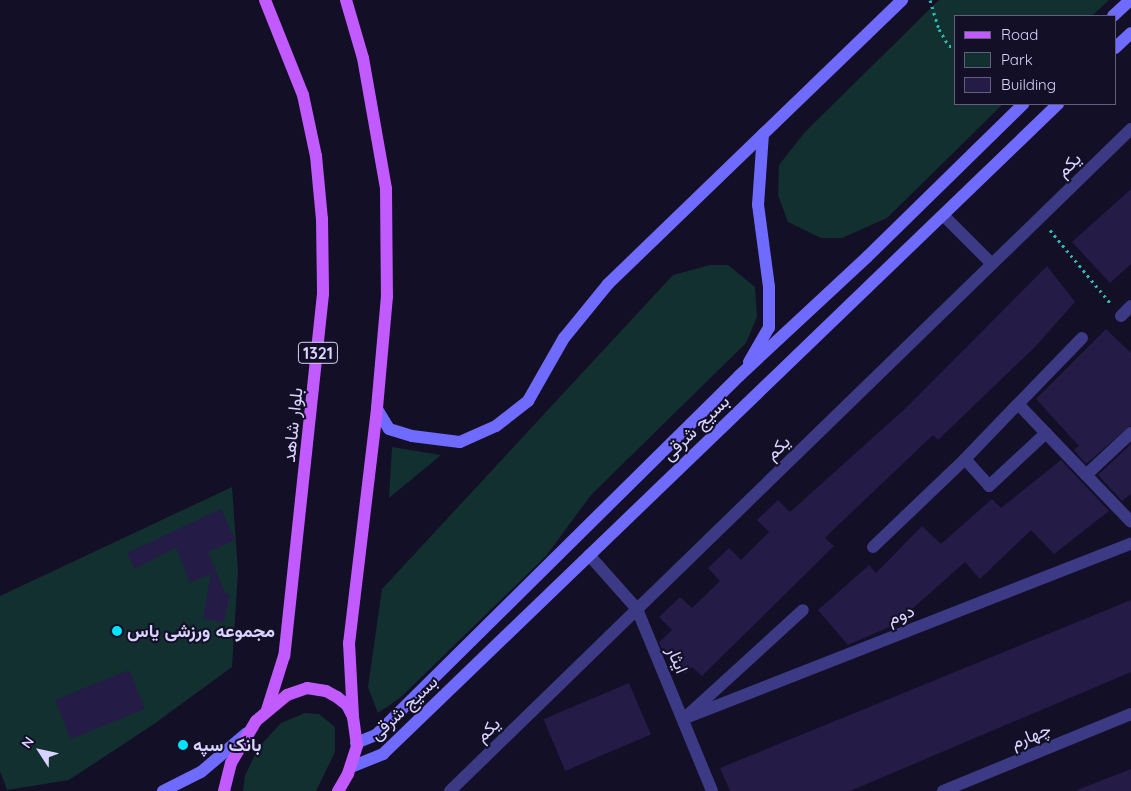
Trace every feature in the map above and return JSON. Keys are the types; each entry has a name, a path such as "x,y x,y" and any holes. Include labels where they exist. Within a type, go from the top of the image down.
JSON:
{"main road":[{"name":"بلوار شاهد","path":"265,0 303,96 316,156 322,219 323,294 284,656 266,710"},
{"path":"339,789 351,766 356,743 349,643 377,409 387,296 386,189 363,58 346,0"},
{"path":"377,409 389,429 412,436 460,442 496,426 528,401 564,338 608,284 902,0"},
{"path":"1114,15 1130,0"},
{"path":"1116,47 1131,33"},
{"name":"بسیج شرقی","path":"356,743 376,735 577,539 739,376 867,257 1021,105"},
{"name":"بسیج شرقی","path":"351,766 383,754 589,554 944,216 1057,105"},
{"path":"739,376 770,328 769,288 758,204 763,134"},
{"path":"867,257 883,274"},
{"path":"577,539 589,554"},
{"path":"224,791 231,763 248,734 266,710 296,690 316,688 347,704 353,717"},
{"path":"163,791 201,772 248,734"}],"street":[{"name":"یکم","path":"450,791 1131,129"},
{"path":"944,216 992,264"},
{"path":"1121,316 1131,306"},
{"path":"873,547 965,459 1082,338"},
{"path":"1018,404 1131,522"},
{"path":"965,459 989,486 1046,433"},
{"path":"1086,475 1131,433"},
{"name":"دوم","path":"683,719 1131,543"},
{"name":"ایثار","path":"589,554 637,609 712,791"},
{"path":"683,719 803,610"},
{"name":"چهارم","path":"943,791 1131,714"}],"path":[{"path":"930,0 939,29 949,46 954,46"},
{"path":"1040,218 1121,316"}],"green space":[{"path":"939,0 1109,0 1093,15 954,15 954,105 1002,105 887,218 842,238 821,238 788,222 778,195 779,165 805,132"},
{"path":"710,265 728,265 755,287 757,317 746,343 591,495 546,556 400,698 378,713 368,687 382,589 673,275"},
{"path":"392,447 441,455 389,498"},
{"name":"مجموعه ورزشی یاس","path":"232,487 238,571 232,667 154,724 69,780 7,790 0,771 0,596"},
{"path":"305,713 319,714 335,727 335,752 316,791 243,791 245,776 258,748 281,723"}],"building":[{"path":"1131,189 1131,264 1110,283 1072,242"},
{"path":"1047,266 1075,302 1034,348 938,440 933,435 825,538 834,546 702,676 692,667 685,674 663,652 659,642 672,630 659,617 680,597 692,608 720,581 708,568 729,548 741,560 769,532 757,520 778,500 790,512 907,407"},
{"path":"1106,329 1131,353 1131,425 1086,464 1074,450 1079,446 1036,399"},
{"path":"1131,444 1131,494 1122,501 1098,475"},
{"path":"1061,460 1109,511 1054,554 1031,530 980,579 965,562 912,609 917,615 848,645 818,610 869,565 876,573 922,526 941,544 992,499 1001,508"},
{"path":"221,509 235,540 208,552 225,593 230,594 224,622 203,619 211,574 190,583 176,547 135,569 127,553"},
{"path":"1131,600 1131,672 850,791 730,791 720,768"},
{"path":"129,670 145,709 71,739 55,700"},
{"path":"629,683 651,735 565,771 543,719"},
{"path":"1131,769 1131,791 1077,791 1077,790"}],"place":[{"name":"مجموعه ورزشی یاس","path":"117,631"},
{"name":"بانک سپه","path":"183,745"}]}
